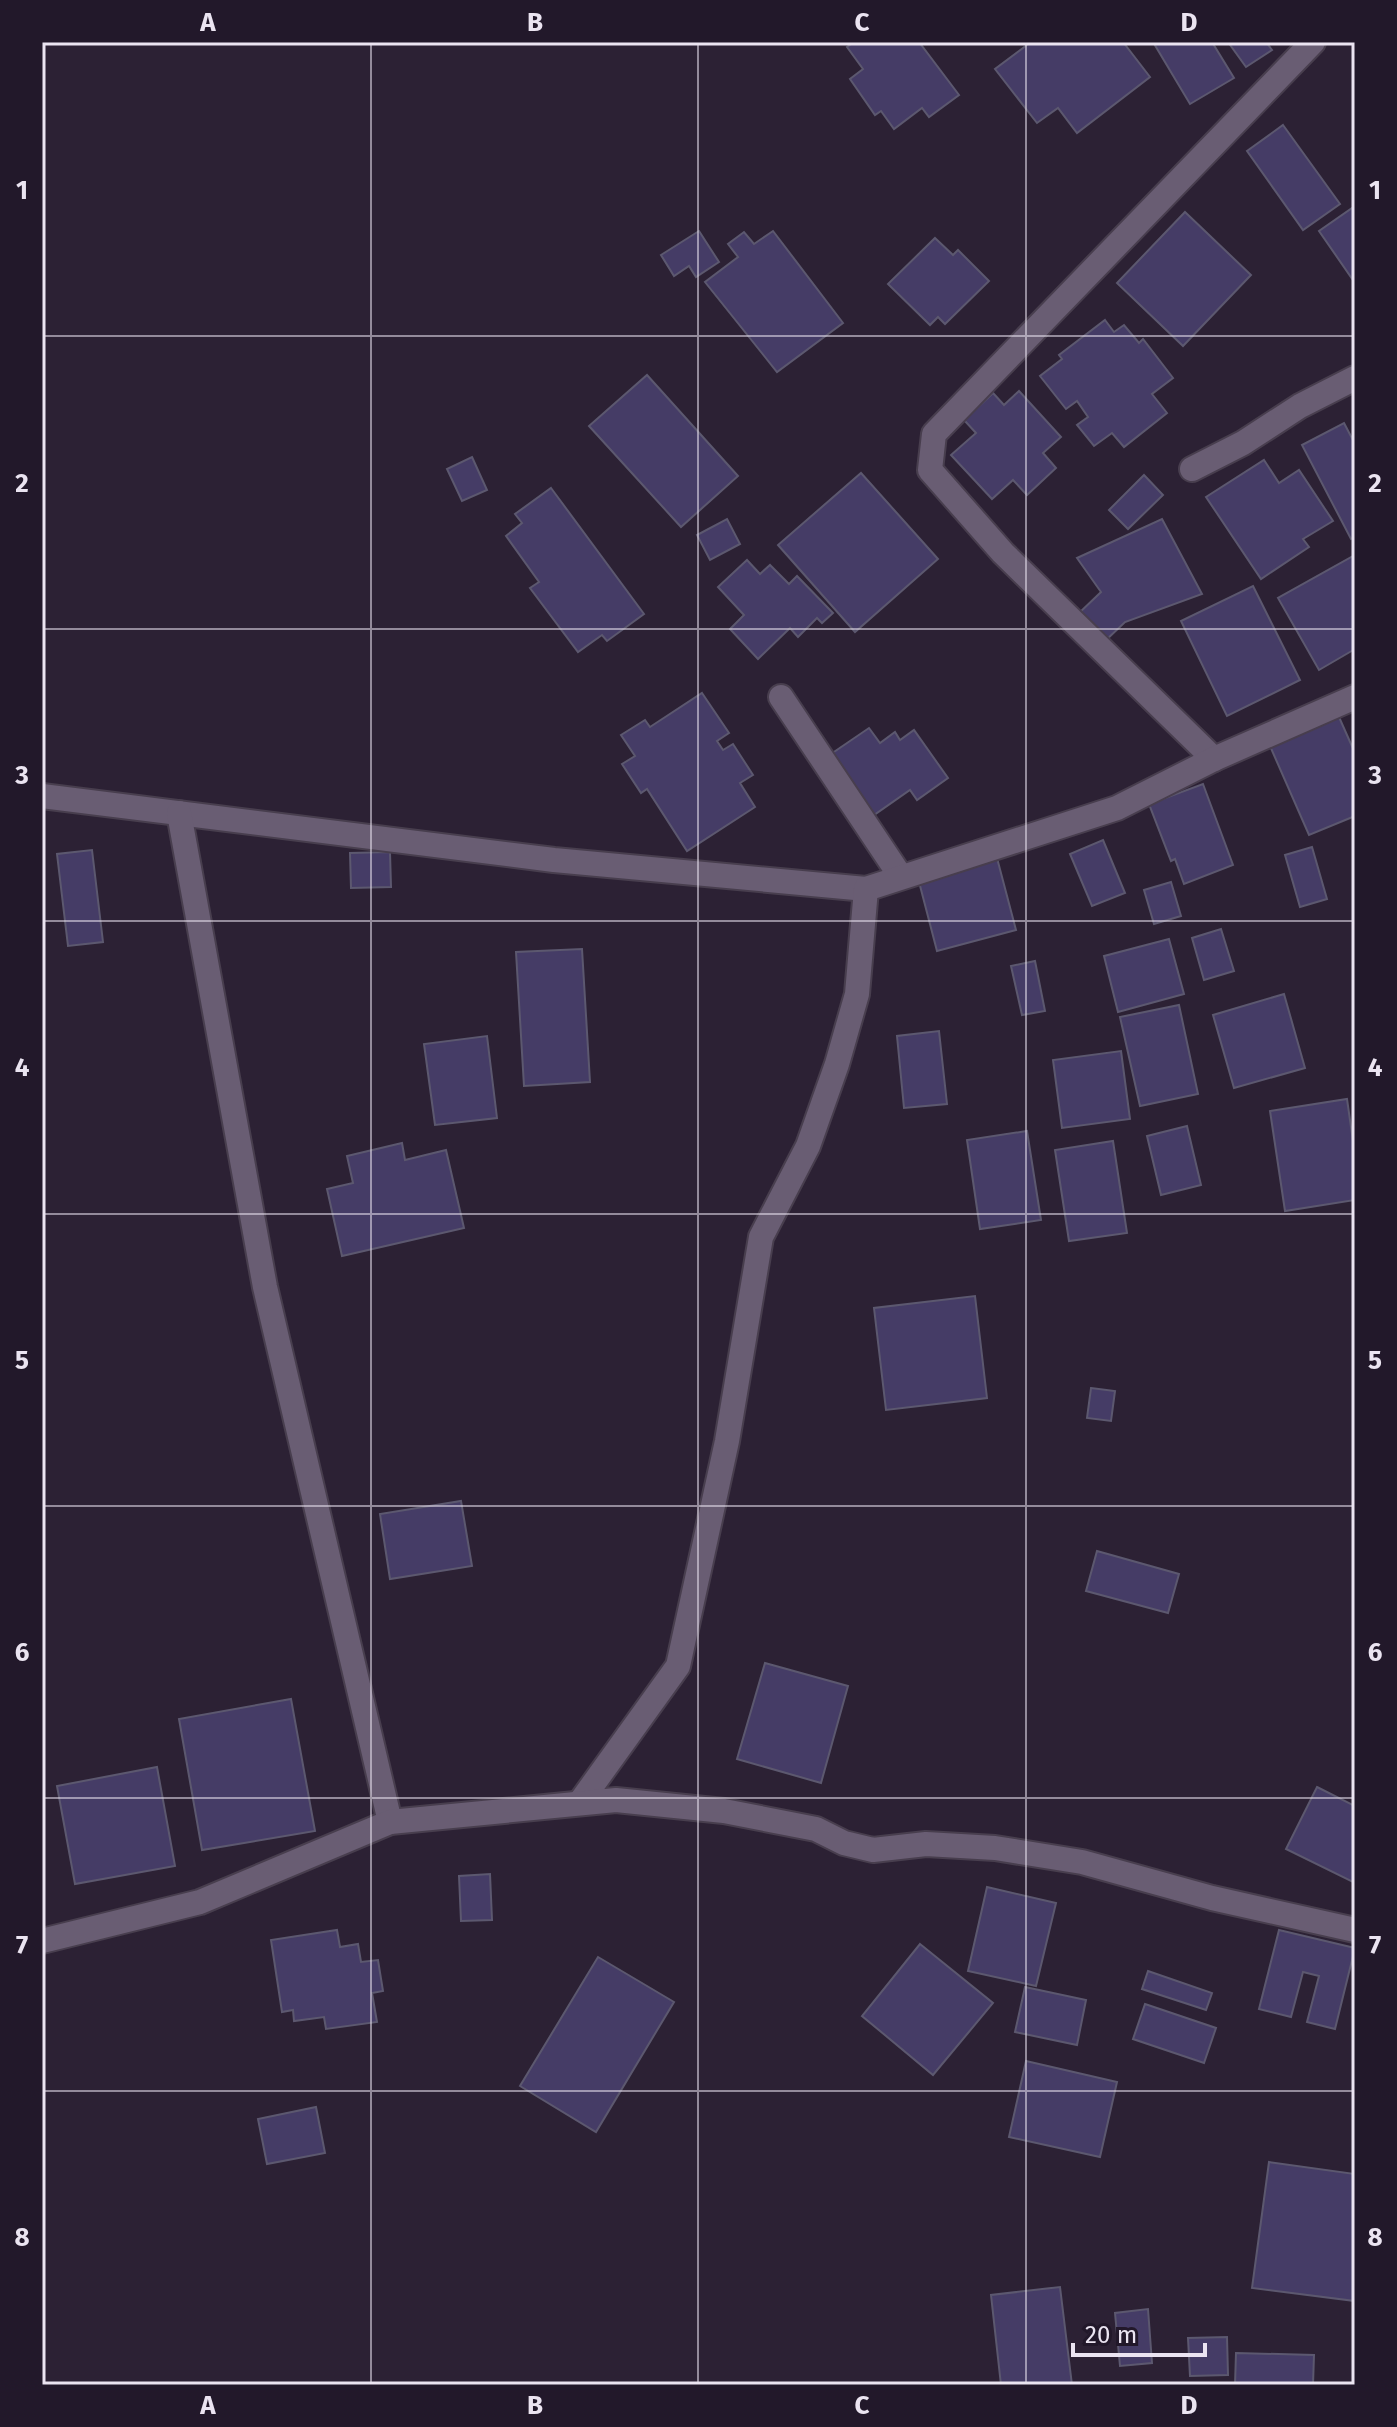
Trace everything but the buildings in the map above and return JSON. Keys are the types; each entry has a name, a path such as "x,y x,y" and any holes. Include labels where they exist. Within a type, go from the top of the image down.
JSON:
{"street":[{"path":"1214,759 1003,553 930,470 934,434 1313,42"},
{"path":"1192,469 1355,378"},
{"path":"781,697 901,877"},
{"path":"42,796 554,860 866,889 1117,808 1214,759 1355,697"},
{"path":"179,813 265,1287 390,1822"},
{"path":"581,1801 678,1666 727,1441 761,1237 808,1146 837,1064 857,994 866,889"},
{"path":"42,1941 200,1902 390,1822 616,1800 724,1811 816,1829 844,1843 873,1850 926,1844 1010,1850 1082,1862 1212,1898 1355,1930"}]}
